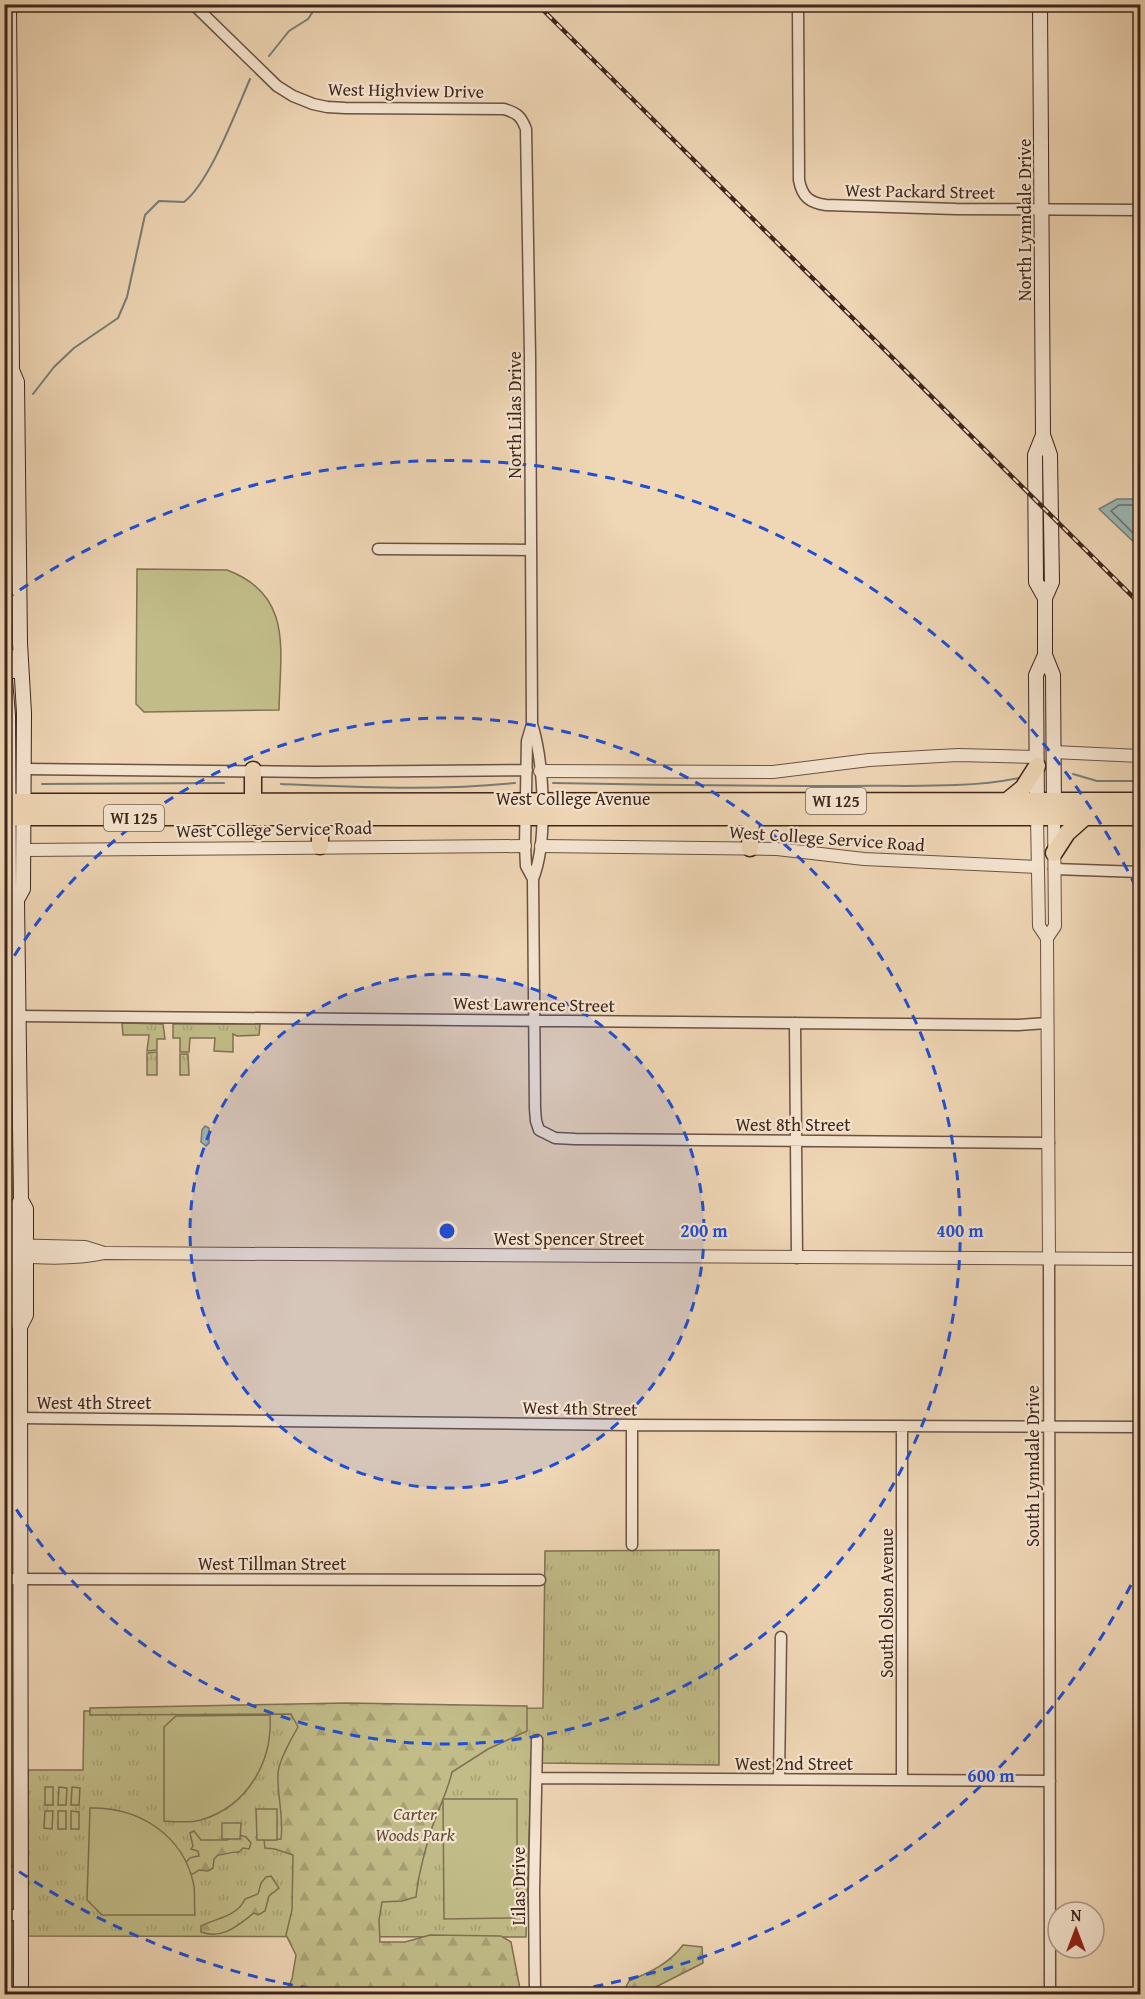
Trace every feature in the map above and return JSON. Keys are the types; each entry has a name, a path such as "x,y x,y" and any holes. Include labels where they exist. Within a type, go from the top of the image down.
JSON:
{"main road":[{"path":"9,4 8,218 12,370 17,393 24,769 12,810 6,852 9,890 17,900"},
{"name":"North Lynndale Drive","path":"1040,4 1043,435 1050,455 1052,582 1045,598 1046,655 1053,675 1053,752 1046,809"},
{"path":"4,410 7,382 12,370"},
{"path":"4,653 14,659 16,691 23,704"},
{"name":"North Lynndale Drive","path":"1046,655 1036,675 1037,762 1046,809"},
{"path":"4,668 12,810 23,850 23,889 17,900 21,1200 15,1210 15,1250 26,1315 20,1327 21,1995"},
{"path":"1007,801 1023,788 1037,762"},
{"path":"253,770 254,801"},
{"name":"West College Avenue","path":"12,810 254,801 751,818 1046,809 1140,801"},
{"name":"West College Avenue","path":"12,810 320,817 534,809 1007,801 1085,817 1140,817"},
{"path":"320,817 320,846"},
{"path":"1054,861 1067,833 1085,817"},
{"path":"750,848 751,818"}],"street":[{"name":"West Highview Drive","path":"193,4 277,86 313,104 345,108 483,107 512,112"},
{"name":"West Packard Street","path":"798,4 799,180 802,193 807,199 826,205 1140,210"},
{"name":"North Lilas Drive","path":"512,112 522,118 528,136 532,724 537,741 540,771 534,809"},
{"path":"378,549 531,550"},
{"name":"North Lilas Drive","path":"532,724 527,741 526,770 534,809"},
{"path":"1053,752 1140,756"},
{"path":"540,771 773,772 869,760 958,755 1037,762"},
{"path":"24,769 315,772 526,770"},
{"path":"533,879 526,866 525,846 534,809"},
{"path":"534,809 540,846 538,866 533,879 535,1021"},
{"name":"South Lynndale Drive","path":"1046,809 1054,861 1055,926 1047,938"},
{"name":"South Lynndale Drive","path":"1046,809 1038,867 1040,926 1047,938 1050,1995"},
{"name":"West College Service Road","path":"23,850 525,846"},
{"name":"West College Service Road","path":"540,846 750,848 795,850 886,861 1038,867"},
{"path":"1054,861 1140,872"},
{"name":"West Lawrence Street","path":"20,1016 1018,1025 1047,1023"},
{"name":"West 8th Street","path":"535,1021 535,1115 539,1130 555,1138 1049,1143"},
{"path":"795,1023 797,1258"},
{"name":"West Spencer Street","path":"15,1250 86,1257 105,1253 1140,1259"},
{"name":"West 4th Street","path":"20,1418 632,1425 1140,1427"},
{"path":"632,1425 632,1545"},
{"name":"South Olson Avenue","path":"902,1426 902,1780"},
{"name":"West Tillman Street","path":"4,1579 540,1580"},
{"path":"779,1779 781,1637"},
{"name":"Lilas Drive","path":"535,1995 534,1868 537,1740"},
{"name":"West 2nd Street","path":"537,1778 1050,1781"},
{"path":"4,1915 21,1915"}],"green space":[{"path":"137,569 227,570 249,581 264,594 273,610 281,646 279,710 144,712 136,704"},
{"path":"122,1023 163,1024 165,1039 157,1039 157,1050 147,1051 149,1035 123,1035"},
{"path":"173,1024 260,1024 259,1035 237,1036 233,1034 233,1052 214,1051 215,1038 190,1038 189,1052 180,1052 180,1038 173,1038"},
{"path":"157,1052 157,1075 147,1075 147,1053"},
{"path":"180,1054 188,1054 189,1075 180,1075"},
{"name":"Carter Woods Park","path":"719,1550 719,1765 542,1763 542,1739 532,1739 526,1937 28,1936 28,1770 83,1770 84,1711 543,1708 545,1551"},
{"path":"346,1703 527,1706 527,1731 488,1749 452,1772 432,1826 416,1897 402,1901 382,1902 379,1920 380,1942 405,1942 430,1935 501,1936 511,1942 521,1994 285,1994 292,1979 296,1955 286,1935 292,1910 293,1855 265,1848 264,1840 281,1839 278,1774 283,1756 298,1727 291,1714 90,1715 90,1708"},
{"path":"270,1715 270,1732 262,1765 244,1793 218,1813 201,1820 164,1821 164,1727 176,1716"},
{"path":"45,1787 53,1787 53,1805 45,1805"},
{"path":"59,1787 67,1788 66,1805 58,1805"},
{"path":"72,1787 80,1788 79,1805 71,1805"},
{"path":"443,1799 517,1799 517,1918 444,1919"},
{"path":"90,1808 108,1809 142,1819 170,1839 189,1868 194,1886 195,1915 102,1915 87,1900"},
{"path":"256,1809 277,1809 277,1840 257,1840"},
{"path":"45,1811 53,1811 52,1829 44,1828"},
{"path":"58,1811 66,1811 66,1829 58,1829"},
{"path":"71,1811 79,1812 79,1829 71,1829"},
{"path":"222,1823 241,1823 240,1839 222,1839"},
{"path":"194,1831 201,1840 227,1840 240,1835 246,1837 251,1843 249,1849 243,1848 239,1852 218,1855 214,1859 213,1868 208,1871 199,1870 193,1874 186,1872 184,1866 190,1858 199,1856 198,1851 191,1849 193,1846 190,1833"},
{"path":"271,1876 279,1888 269,1896 265,1911 258,1915 254,1913 223,1933 201,1932 201,1926 232,1913 245,1899 258,1894 261,1883 266,1877"},
{"path":"683,1945 702,1947 703,1963 644,1993 622,1994 629,1981 652,1971 678,1952"}],"water":[{"path":"1117,499 1140,499 1140,548 1099,509"},
{"path":"205,1126 209,1128 209,1143 206,1146 201,1142 202,1130"}],"waterway":[{"path":"269,56 289,31 308,19 318,4"},
{"path":"33,394 54,367 74,348 118,318 127,297 145,215 159,201 184,202 194,192 222,145 250,79"},
{"path":"1073,774 1097,781 1140,781"},
{"path":"553,783 935,786 977,784 1019,778"},
{"path":"42,784 224,783"},
{"path":"281,784 427,788 515,783"}],"railway":[{"path":"537,4 1140,604"}]}
